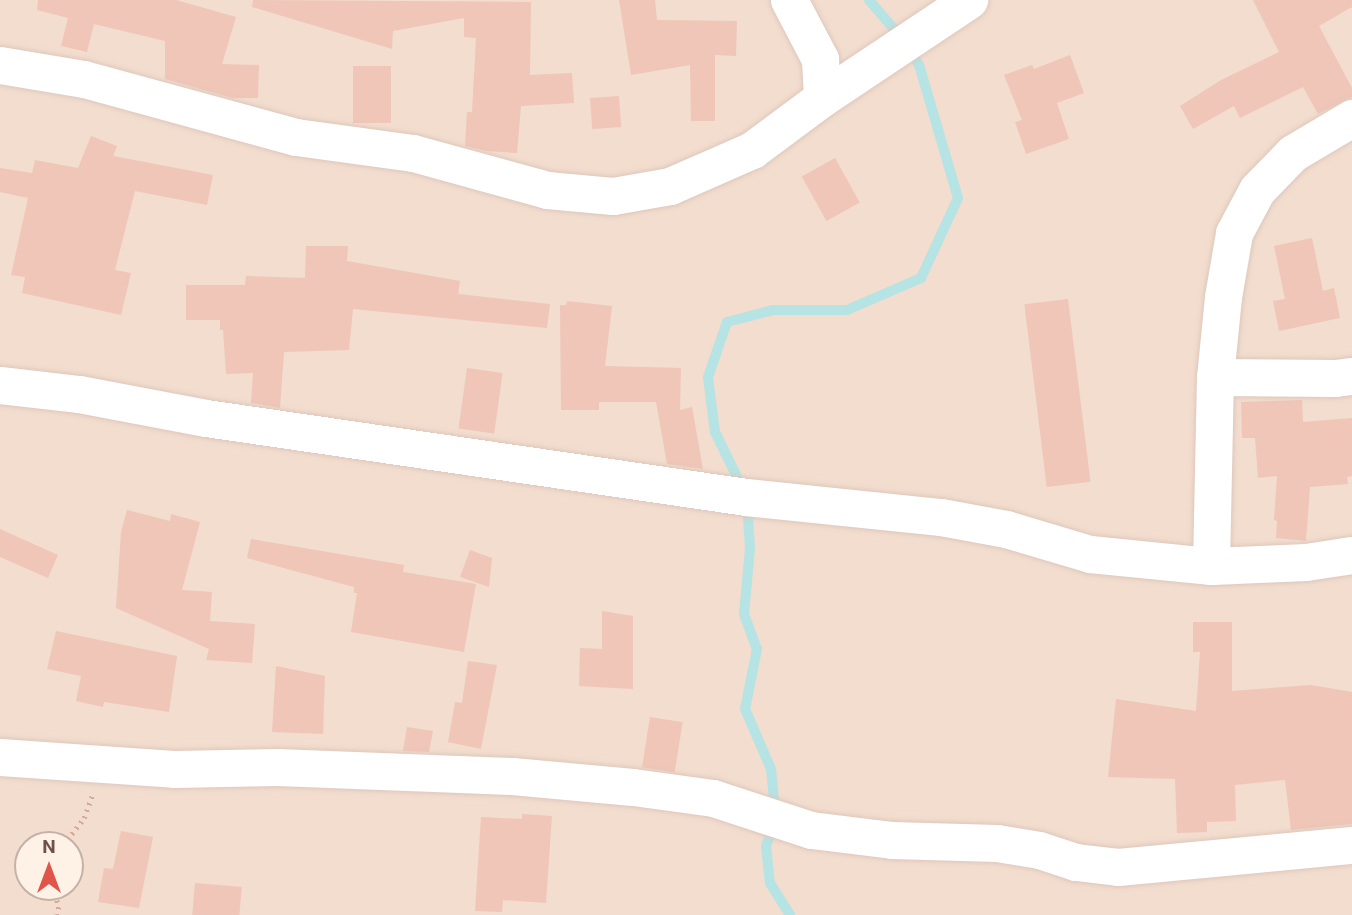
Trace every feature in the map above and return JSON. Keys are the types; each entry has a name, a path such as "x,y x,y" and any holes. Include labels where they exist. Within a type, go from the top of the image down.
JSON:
{"street":[{"path":"789,0 820,59 822,98"},
{"path":"0,65 84,79 296,137 414,153 547,190 613,196 670,186 752,150 822,98 969,0"},
{"path":"1211,566 1215,377 1223,297 1234,233 1257,190 1293,153 1352,118"},
{"path":"1215,377 1352,376"},
{"path":"0,385 79,394 206,418 747,497 941,517 1006,529 1090,554 1211,566 1306,562 1352,555"},
{"path":"0,757 174,769 277,767 498,775 619,786 713,799 811,830 892,840 997,842 1039,850 1076,862 1118,867 1352,845"}],"path":[{"path":"74,831 84,818 104,766"}],"shaded area":[{"path":"0,0 1352,0 1352,915 0,915"}],"building":[{"path":"38,0 176,0 236,17 222,64 259,65 258,98 232,98 165,79 165,41 94,24 87,52 61,46 68,18 37,10"},
{"path":"253,0 531,2 530,75 572,73 574,103 521,106 517,153 486,151 465,146 467,112 472,112 476,38 464,37 464,18 393,31 392,49 252,7"},
{"path":"619,0 655,0 657,20 737,21 736,56 715,55 715,121 691,121 690,65 631,75"},
{"path":"1253,0 1352,0 1352,7 1319,26 1352,88 1352,97 1318,114 1303,87 1240,118 1234,106 1193,129 1180,106 1221,80 1279,52"},
{"path":"1070,55 1084,93 1057,103 1069,139 1026,154 1015,122 1022,120 1004,75 1032,65 1034,69"},
{"path":"353,66 391,66 391,123 353,123"},
{"path":"619,96 621,127 592,129 590,98"},
{"path":"91,136 117,146 113,156 213,175 207,205 135,191 115,270 131,273 121,315 22,293 25,277 11,275 28,198 0,192 0,168 32,173 35,160 78,168"},
{"path":"835,158 860,203 826,221 802,176"},
{"path":"1312,238 1323,291 1334,288 1340,318 1279,331 1273,301 1285,299 1274,246"},
{"path":"306,246 348,246 347,261 460,281 458,294 550,304 547,328 353,309 349,350 284,352 280,408 251,403 253,373 226,374 220,320 186,320 186,285 245,285 246,276 305,278"},
{"path":"1068,299 1090,482 1047,487 1024,304"},
{"path":"567,301 612,306 605,366 681,368 680,410 692,407 703,469 667,464 656,402 599,402 599,410 561,410 560,305 566,305"},
{"path":"467,368 503,373 494,433 459,428"},
{"path":"1302,400 1303,422 1352,418 1352,476 1347,477 1348,484 1310,487 1306,541 1276,538 1277,521 1274,520 1277,476 1258,478 1255,438 1242,438 1241,402"},
{"path":"127,510 170,521 171,514 200,522 182,590 212,592 210,621 255,624 252,663 206,660 209,649 116,608 121,532"},
{"path":"0,529 58,555 48,578 0,557"},
{"path":"251,539 404,565 403,572 476,584 464,652 351,632 357,593 354,593 354,587 247,558"},
{"path":"470,550 492,558 489,587 460,577"},
{"path":"602,611 633,616 633,689 579,686 580,648 602,649"},
{"path":"1193,622 1232,622 1232,691 1311,685 1352,692 1352,824 1291,830 1285,780 1235,785 1236,821 1207,822 1207,832 1177,833 1175,779 1108,777 1116,699 1196,711 1200,652 1193,652"},
{"path":"56,631 177,656 169,712 104,702 103,707 76,701 81,676 47,669"},
{"path":"468,661 497,665 481,749 448,742 455,702 462,703"},
{"path":"276,666 325,676 323,734 272,732"},
{"path":"650,717 683,722 675,773 642,767"},
{"path":"407,727 433,731 429,752 403,751"},
{"path":"522,814 552,816 546,903 503,900 502,912 475,911 481,817 522,819"},
{"path":"121,831 153,837 139,908 98,902 104,868 113,869"},
{"path":"195,883 242,887 239,915 192,915"}],"waterway":[{"path":"742,487 715,432 708,377 727,322 773,310 847,310 921,278 958,198 919,65 905,42 869,0"},
{"path":"747,502 750,548 744,614 757,649 745,709 771,769 776,820 766,846 770,883 790,915"}]}
